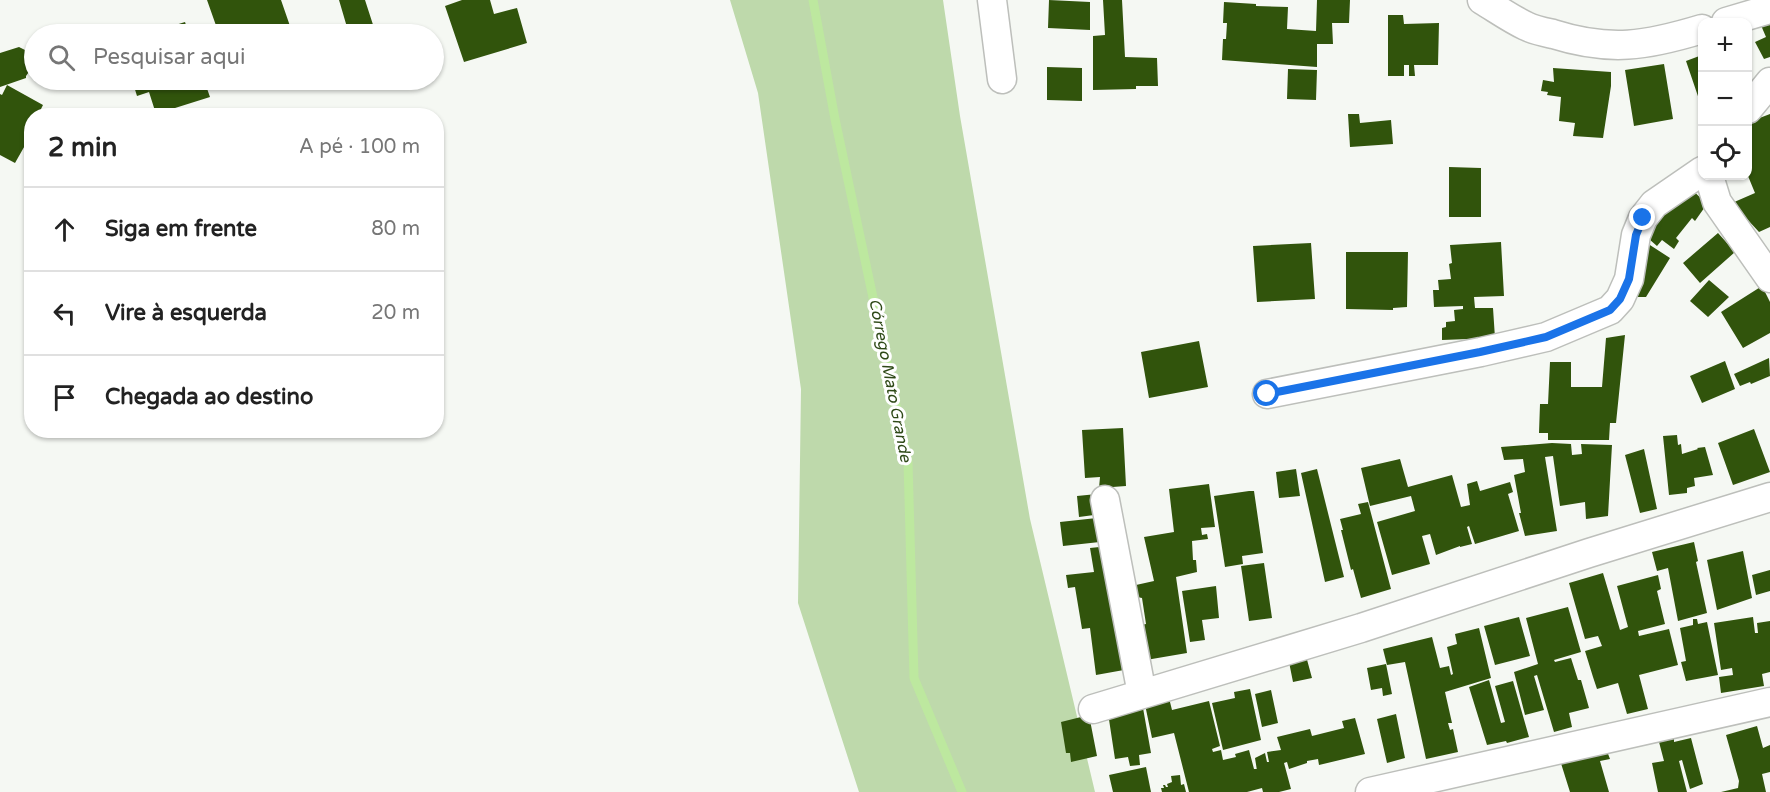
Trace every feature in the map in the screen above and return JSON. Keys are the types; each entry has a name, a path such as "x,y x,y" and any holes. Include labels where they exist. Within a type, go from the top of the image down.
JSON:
{"street":[{"path":"992,0 1002,79"},
{"path":"1482,0 1527,26 1579,42 1612,46 1639,44 1670,39 1698,30"},
{"path":"1740,18 1770,9"},
{"path":"1752,104 1770,82"},
{"path":"1267,394 1546,337 1610,310 1620,299 1629,279 1636,235 1643,218 1654,204 1698,174"},
{"path":"1710,180 1717,202 1770,278"},
{"path":"1093,709 1361,628 1589,553 1770,497"},
{"path":"1105,500 1142,694"},
{"path":"1370,792 1770,702"}],"green space":[{"path":"730,0 943,0 960,116 1030,519 1095,792 859,792 798,603 801,389 758,93"}],"building":[{"path":"207,0 281,0 289,24 215,24"},
{"path":"339,0 365,0 373,24 346,24"},
{"path":"462,0 490,0 494,14 517,8 527,43 464,62 445,6"},
{"path":"1049,0 1090,2 1090,30 1048,28"},
{"path":"1103,0 1122,0 1125,57 1157,58 1158,86 1093,90 1093,36 1105,35"},
{"path":"1317,0 1350,0 1349,23 1332,23 1333,44 1317,44 1317,67 1222,60 1223,39 1226,39 1227,23 1223,23 1224,2 1288,7 1287,29 1316,31"},
{"path":"1388,15 1403,15 1404,24 1439,23 1438,65 1414,65 1415,76 1409,76 1409,65 1404,65 1404,76 1388,76"},
{"path":"1770,20 1770,57 1764,59 1755,42 1766,37 1760,23"},
{"path":"19,47 24,50 24,79 0,87 0,53"},
{"path":"1698,56 1698,96 1686,61"},
{"path":"1664,64 1673,119 1634,126 1625,70"},
{"path":"1047,67 1082,68 1082,101 1047,100"},
{"path":"1553,68 1611,72 1603,138 1573,136 1575,123 1559,121 1561,97 1547,95 1548,92 1541,91 1543,80 1554,82"},
{"path":"1288,69 1317,70 1316,100 1287,99"},
{"path":"7,85 43,105 42,108 24,108 24,147 15,163 0,155 0,94 2,95"},
{"path":"135,90 208,90 210,97 175,108 154,108 149,92 137,96"},
{"path":"1348,114 1359,114 1360,123 1391,120 1393,144 1350,147"},
{"path":"1770,114 1770,227 1759,232 1747,219 1744,221 1732,203 1755,193 1750,180 1752,180 1752,121"},
{"path":"1449,167 1481,168 1481,217 1449,217"},
{"path":"1685,183 1707,204 1695,221 1692,218 1676,238 1679,241 1674,249 1662,240 1657,246 1642,233"},
{"path":"1718,233 1735,252 1700,283 1683,263"},
{"path":"1636,236 1670,258 1646,297 1630,297"},
{"path":"1501,242 1504,296 1474,297 1475,308 1493,308 1495,338 1442,340 1442,328 1446,327 1446,322 1455,321 1454,310 1463,309 1463,306 1434,307 1433,290 1439,290 1438,280 1451,279 1450,245"},
{"path":"1311,243 1315,299 1257,302 1253,246"},
{"path":"1346,252 1408,252 1407,307 1393,308 1393,310 1346,309"},
{"path":"1709,280 1729,297 1708,317 1690,301"},
{"path":"1762,286 1770,302 1770,333 1743,348 1721,312"},
{"path":"1625,335 1616,423 1610,423 1609,440 1548,440 1548,433 1539,433 1540,404 1548,404 1550,362 1571,362 1571,387 1602,387 1606,338"},
{"path":"1199,341 1208,387 1149,398 1141,352"},
{"path":"1769,358 1770,376 1740,386 1734,374"},
{"path":"1725,361 1735,389 1702,403 1690,376"},
{"path":"1123,428 1126,486 1099,488 1100,477 1085,478 1082,430"},
{"path":"1754,429 1770,472 1733,485 1718,443"},
{"path":"1677,435 1682,454 1705,447 1713,475 1694,478 1695,486 1687,488 1687,493 1669,495 1663,436"},
{"path":"1552,443 1571,444 1572,455 1582,454 1581,444 1612,445 1608,516 1586,519 1585,502 1560,506 1553,456 1545,457 1557,531 1525,536 1519,513 1521,513 1514,475 1525,472 1523,459 1504,460 1501,447"},
{"path":"1644,449 1657,509 1640,513 1625,455"},
{"path":"1400,459 1408,487 1452,475 1461,507 1470,505 1467,484 1477,481 1480,491 1510,482 1513,492 1508,494 1519,531 1475,544 1469,526 1467,527 1472,544 1436,555 1430,534 1422,536 1430,564 1392,575 1377,522 1415,511 1411,496 1370,506 1361,468"},
{"path":"1296,469 1300,496 1279,498 1276,472"},
{"path":"1317,469 1344,577 1325,582 1301,473"},
{"path":"1209,484 1215,527 1201,528 1202,535 1207,534 1208,539 1192,541 1193,560 1196,560 1197,572 1176,577 1187,653 1146,660 1141,625 1146,624 1142,598 1137,597 1136,585 1154,581 1144,537 1174,532 1169,489"},
{"path":"1254,491 1263,553 1242,556 1243,564 1225,567 1214,496"},
{"path":"1107,493 1094,515 1079,517 1077,496"},
{"path":"1368,502 1391,589 1361,598 1353,569 1351,570 1340,519 1361,514 1358,504"},
{"path":"1115,516 1118,540 1063,546 1060,522"},
{"path":"1694,542 1707,613 1678,621 1668,568 1657,571 1652,552"},
{"path":"1119,545 1135,668 1096,675 1090,628 1082,629 1075,587 1068,588 1066,575 1094,572 1090,548"},
{"path":"1743,551 1752,598 1717,610 1707,560"},
{"path":"1264,563 1272,618 1249,621 1241,566"},
{"path":"1770,570 1770,591 1756,595 1752,575"},
{"path":"1603,573 1620,630 1628,627 1617,586 1658,575 1661,589 1657,591 1665,624 1638,631 1639,636 1669,629 1678,665 1639,675 1648,709 1627,714 1618,683 1597,689 1593,677 1585,651 1602,646 1598,636 1585,639 1569,583"},
{"path":"1216,586 1219,618 1202,620 1205,640 1190,642 1182,591"},
{"path":"1568,607 1581,652 1554,660 1555,662 1571,658 1578,680 1581,680 1589,708 1569,713 1572,727 1554,732 1537,675 1534,676 1544,710 1525,715 1514,672 1538,664 1526,618"},
{"path":"1519,617 1530,656 1495,665 1484,626"},
{"path":"1753,617 1755,633 1758,633 1757,623 1770,621 1770,672 1762,674 1764,686 1721,693 1719,677 1733,675 1732,668 1721,670 1714,623"},
{"path":"1693,619 1697,619 1698,624 1707,622 1718,675 1686,681 1681,662 1686,661 1680,628 1693,625"},
{"path":"1479,628 1491,678 1445,692 1452,723 1448,723 1450,730 1453,729 1458,752 1426,759 1405,662 1387,665 1383,649 1432,637 1440,668 1449,666 1451,675 1453,674 1447,647 1457,644 1455,634"},
{"path":"1306,656 1312,678 1293,682 1288,657"},
{"path":"1386,664 1392,694 1383,696 1382,688 1371,690 1367,668"},
{"path":"1489,680 1501,723 1505,722 1495,686 1513,681 1529,737 1487,745 1469,687"},
{"path":"1250,689 1261,740 1223,750 1212,703 1235,698 1234,692"},
{"path":"1167,690 1172,710 1209,701 1220,746 1212,749 1213,752 1221,750 1223,760 1236,757 1235,754 1249,750 1254,769 1257,769 1255,758 1265,753 1267,762 1269,762 1267,752 1281,750 1277,737 1310,729 1312,736 1344,728 1342,721 1355,718 1365,754 1319,765 1318,759 1307,761 1307,763 1289,769 1287,762 1284,763 1291,789 1279,792 1263,792 1262,788 1247,792 1189,792 1174,733 1152,738 1143,695"},
{"path":"1271,690 1278,723 1262,727 1255,694"},
{"path":"1143,708 1151,753 1139,755 1140,765 1130,766 1128,757 1115,759 1108,713"},
{"path":"1396,714 1405,758 1387,763 1377,719"},
{"path":"1089,715 1097,756 1071,762 1070,753 1066,753 1061,722"},
{"path":"1757,726 1763,748 1770,745 1770,772 1762,774 1766,792 1721,792 1738,788 1739,781 1726,735"},
{"path":"1674,738 1674,742 1691,738 1703,784 1690,789 1682,760 1679,761 1687,792 1658,792 1652,763 1664,761 1659,742"},
{"path":"1605,746 1610,759 1600,761 1609,792 1570,792 1559,757"},
{"path":"1146,767 1151,792 1113,792 1109,775"},
{"path":"1180,775 1181,785 1184,784 1186,792 1162,792 1163,785 1168,787 1167,784 1172,782 1171,776"}],"waterway":[{"name":"Córrego Mato Grande","path":"813,0 835,119 908,462 914,678 962,792"}],"route":[{"path":"1267,394 1546,337 1610,310 1620,299 1629,279 1636,235 1643,218"}]}
